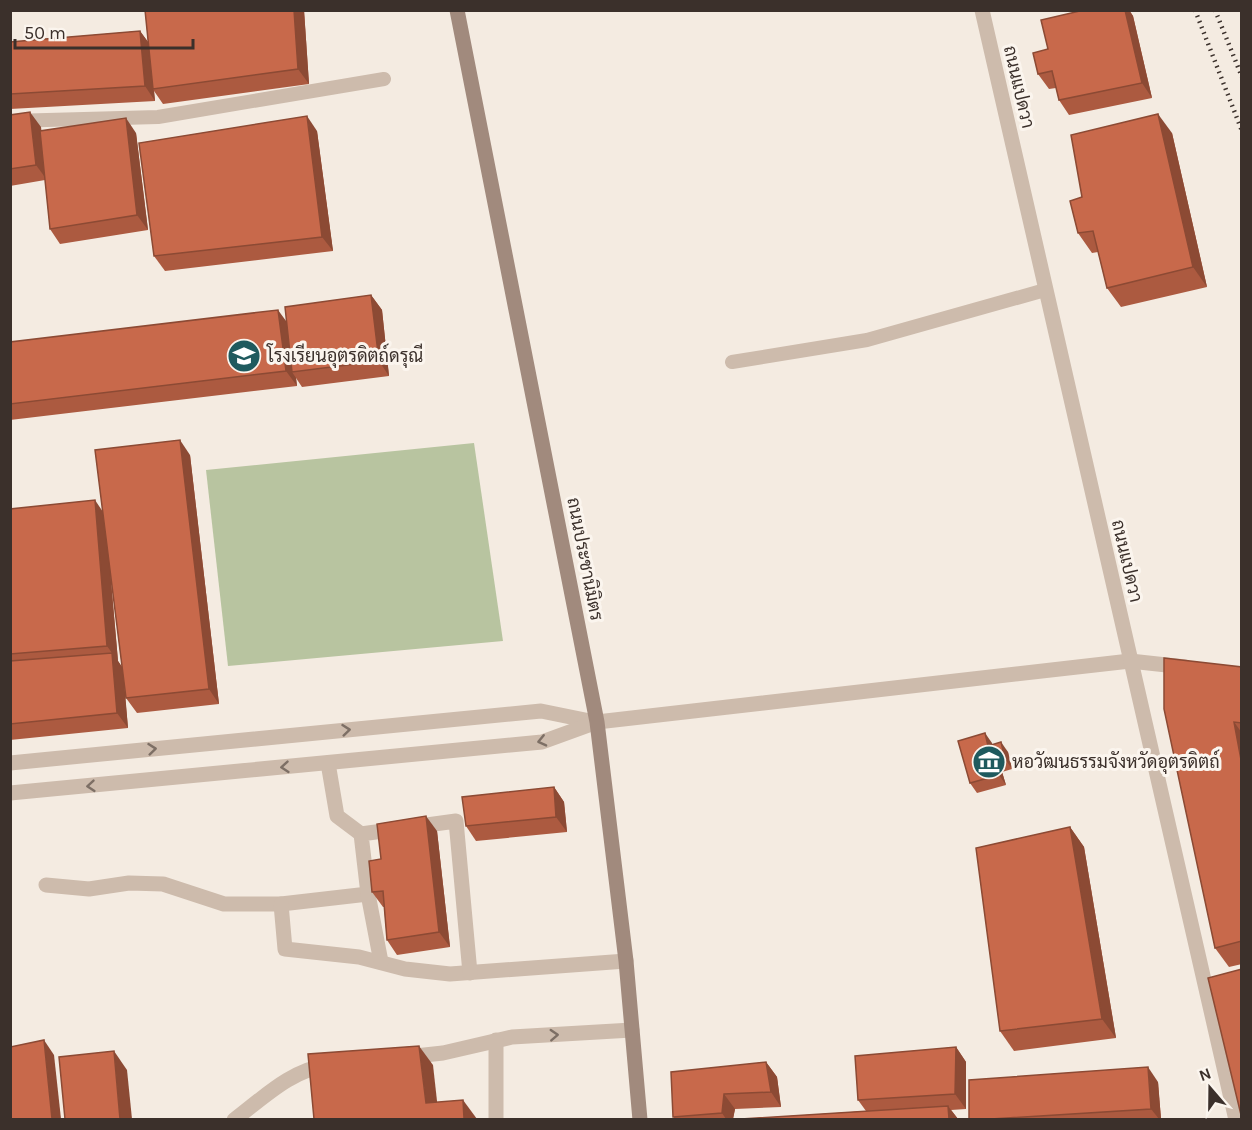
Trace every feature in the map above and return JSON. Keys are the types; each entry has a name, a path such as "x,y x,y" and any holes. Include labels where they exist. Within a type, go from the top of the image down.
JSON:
{"main road":[{"name":"ถนนประชานิมิตร","path":"457,10 597,722 626,961 640,1119"}],"street":[{"name":"ถนนแปดวา","path":"982,10 1236,1119"},
{"path":"10,794 542,742 597,722 1130,661 1197,668"},
{"path":"10,763 541,711 597,722"},
{"path":"328,763 337,816 361,834 456,821 470,973"},
{"path":"361,834 368,894 381,962"},
{"path":"46,885 89,889 129,884 163,884 224,904 281,904 368,894"},
{"path":"281,904 285,949 359,957 405,969 450,974 626,961"},
{"path":"1205,991 1223,986"},
{"path":"388,1059 443,1053 496,1040 632,1030"},
{"path":"496,1040 496,1119"},
{"path":"234,1119 284,1082 311,1067 344,1064"}],"lane":[{"path":"10,120 158,117 384,79"},
{"path":"732,362 867,340 1045,290"}],"green space":[{"path":"474,443 503,641 228,666 206,470"}],"building":[{"path":"145,10 294,10 298,69 153,89"},
{"path":"1084,10 1125,10 1142,83 1059,100 1052,71 1038,74 1033,53 1048,49 1041,20"},
{"path":"140,31 145,86 10,94 10,42"},
{"path":"30,112 36,165 10,169 10,115"},
{"path":"1158,114 1193,267 1107,288 1093,231 1078,233 1070,201 1082,197 1071,135"},
{"path":"307,116 322,237 154,256 139,143"},
{"path":"126,118 137,215 50,229 40,131"},
{"path":"371,295 379,361 292,372 285,307"},
{"path":"278,310 286,371 10,404 10,342"},
{"path":"180,440 209,689 126,698 95,450"},
{"path":"95,500 107,646 10,654 10,509"},
{"path":"112,653 117,713 10,724 10,661"},
{"path":"1164,658 1242,667 1242,723 1234,722 1242,765 1242,941 1215,948 1164,709"},
{"name":"หอวัฒนธรรมจังหวัดอุตรดิตถ์","path":"985,733 988,746 1001,742 1005,759 995,762 999,775 970,783 958,741"},
{"path":"554,787 556,817 466,826 462,797"},
{"path":"426,816 439,932 387,940 383,891 372,892 369,861 381,859 377,824"},
{"path":"1070,827 1102,1019 1000,1031 976,848"},
{"path":"1242,969 1242,1119 1208,978"},
{"path":"44,1040 52,1119 10,1119 10,1047"},
{"path":"419,1046 426,1103 463,1100 464,1119 314,1119 308,1054"},
{"path":"956,1047 955,1094 858,1100 855,1056"},
{"path":"114,1051 120,1119 65,1119 59,1057"},
{"path":"766,1062 771,1092 724,1094 722,1113 673,1117 671,1072"},
{"path":"1148,1067 1151,1109 969,1119 969,1080"},
{"path":"948,1106 949,1119 741,1119"}],"railway":[{"path":"1195,10 1242,131"},
{"path":"1215,10 1242,77"}],"place":[{"name":"โรงเรียนอุตรดิตถ์ดรุณี","path":"244,356"},
{"name":"หอวัฒนธรรมจังหวัดอุตรดิตถ์","path":"989,762"}]}
